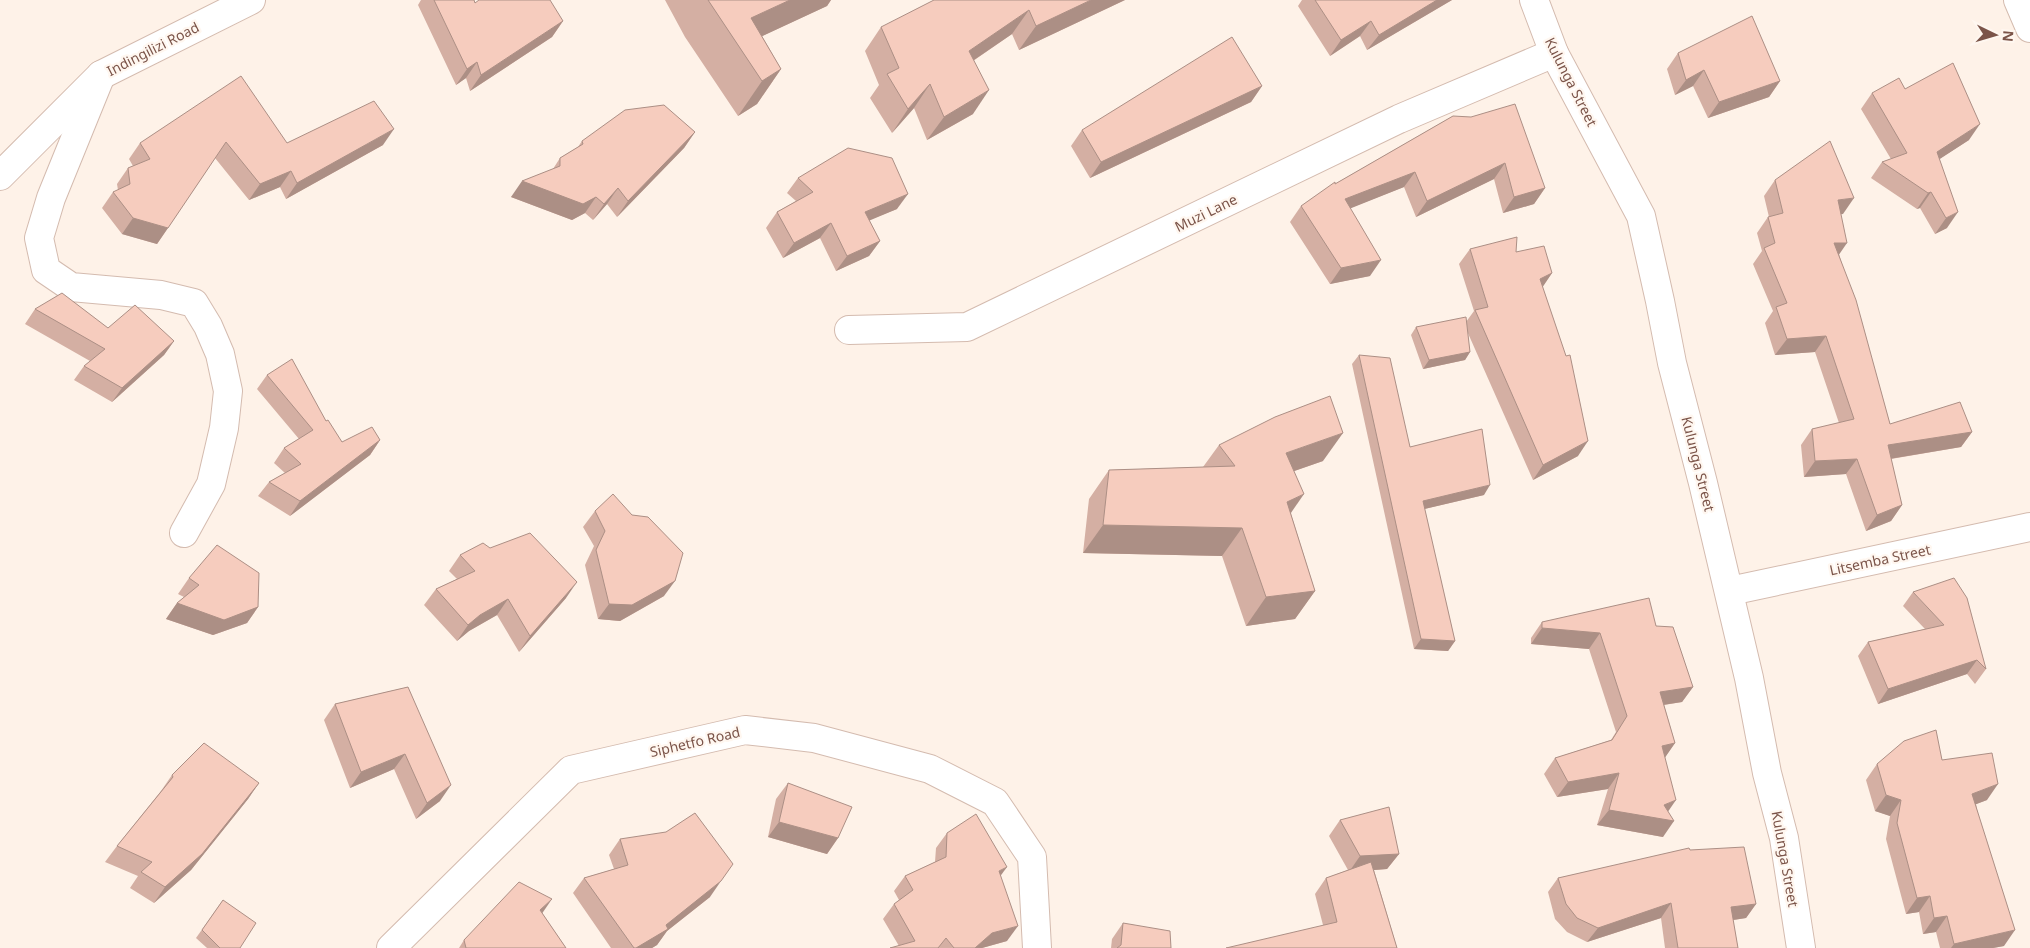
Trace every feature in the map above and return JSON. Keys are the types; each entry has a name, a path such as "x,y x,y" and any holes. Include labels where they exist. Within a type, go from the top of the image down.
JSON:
{"street":[{"name":"Indingilizi Road","path":"0,176 101,75 252,0"},
{"name":"Kulunga Street","path":"1534,0 1554,54 1641,216 1672,363 1730,591 1767,774 1784,838 1801,948"},
{"path":"2018,0 2030,28"},
{"name":"Muzi Lane","path":"849,330 967,327 1399,119 1554,54"},
{"path":"101,75 51,198 39,238 46,270 65,295 161,295 194,303 208,326 220,354 228,390 224,428 211,484 184,533"},
{"name":"Litsemba Street","path":"1730,591 2030,527"},
{"name":"Siphetfo Road","path":"390,948 571,770 745,730 814,738 930,768 994,802 1032,857 1037,948"}],"building":[{"path":"434,0 474,0 475,3 479,0 550,0 563,21 481,75 477,62 467,69"},
{"path":"708,0 790,0 751,18 781,69 762,81"},
{"path":"934,0 1091,0 1036,26 1029,10 969,51 989,90 944,117 930,84 908,109 887,74 899,68 881,27"},
{"path":"1315,0 1437,0 1379,35 1371,21 1341,40"},
{"path":"1752,16 1780,81 1719,102 1704,70 1686,80 1678,53"},
{"path":"1232,37 1262,86 1101,162 1082,130"},
{"path":"1953,63 1980,124 1937,152 1958,212 1946,218 1931,192 1928,193 1882,162 1907,153 1872,93 1899,78 1905,89"},
{"path":"241,76 287,143 374,101 394,129 297,183 291,171 260,184 226,142 168,228 133,218 113,192 130,184 128,168 150,159 140,143"},
{"path":"1515,104 1545,188 1514,197 1505,163 1427,201 1415,172 1345,199 1381,260 1341,268 1301,206 1335,182 1335,184 1453,116 1471,117"},
{"path":"664,105 695,132 628,201 618,188 604,204 596,197 583,204 522,181 560,166 560,158 583,144 582,141 625,110"},
{"path":"1830,141 1854,198 1838,200 1847,243 1834,243 1856,300 1890,424 1960,402 1972,432 1888,445 1902,505 1877,515 1857,459 1815,461 1812,429 1854,419 1826,336 1787,339 1776,307 1787,303 1764,248 1775,243 1768,217 1783,213 1775,180"},
{"path":"848,148 892,158 908,194 865,212 880,241 847,256 831,223 794,243 777,212 813,192 798,178"},
{"path":"1517,237 1516,252 1544,246 1552,273 1540,279 1566,356 1570,355 1588,441 1543,465 1475,310 1488,307 1470,249"},
{"path":"62,293 108,328 135,305 174,341 122,388 84,366 105,349 35,309"},
{"path":"1466,317 1470,352 1429,360 1416,327"},
{"path":"1359,355 1390,358 1410,447 1482,429 1490,485 1423,501 1455,641 1421,639"},
{"path":"292,359 326,421 328,420 342,442 372,427 380,440 300,501 269,482 301,464 284,448 313,430 267,375"},
{"path":"1330,396 1343,433 1286,453 1304,494 1287,502 1315,591 1266,597 1242,528 1103,525 1109,470 1235,466 1219,445 1275,417"},
{"path":"613,494 632,515 648,517 683,553 675,581 632,605 609,604 596,550 605,531 595,511"},
{"path":"530,533 577,582 530,636 508,599 480,615 468,625 436,589 475,571 460,555 483,543 490,548"},
{"path":"217,545 259,573 258,607 224,620 177,603 199,585 189,578"},
{"path":"1954,578 1967,598 1986,669 1977,660 1888,689 1868,642 1944,625 1913,592"},
{"path":"1649,598 1656,626 1673,627 1693,687 1660,692 1675,743 1662,746 1676,800 1664,805 1674,821 1609,810 1619,773 1568,782 1555,758 1612,740 1627,716 1600,633 1542,628 1542,622"},
{"path":"408,687 451,785 427,803 405,754 361,772 335,704"},
{"path":"1936,730 1942,760 1992,753 1998,784 1972,794 2015,930 1954,944 1947,916 1934,918 1930,896 1917,898 1897,823 1901,800 1886,795 1877,764 1904,741"},
{"path":"204,743 259,783 202,854 165,887 141,872 152,862 117,846 173,777 172,775"},
{"path":"788,783 852,807 838,838 779,822"},
{"path":"1389,807 1399,854 1360,856 1340,820"},
{"path":"695,813 733,864 721,881 666,925 668,929 634,948 584,878 628,865 620,839 666,832"},
{"path":"976,814 1007,867 999,871 1018,926 992,933 975,948 954,948 946,938 938,948 890,948 915,941 894,904 913,890 905,876 946,857 947,833"},
{"path":"1744,847 1756,904 1731,907 1738,948 1678,948 1671,903 1598,928 1577,918 1566,904 1558,878 1689,848 1690,850"},
{"path":"1371,862 1397,948 1226,948 1337,922 1326,878"},
{"path":"519,882 552,899 540,910 566,948 466,948 464,940"},
{"path":"223,900 256,923 240,948 220,948 202,930"},
{"path":"1123,923 1170,931 1171,948 1117,948 1121,945"}]}
